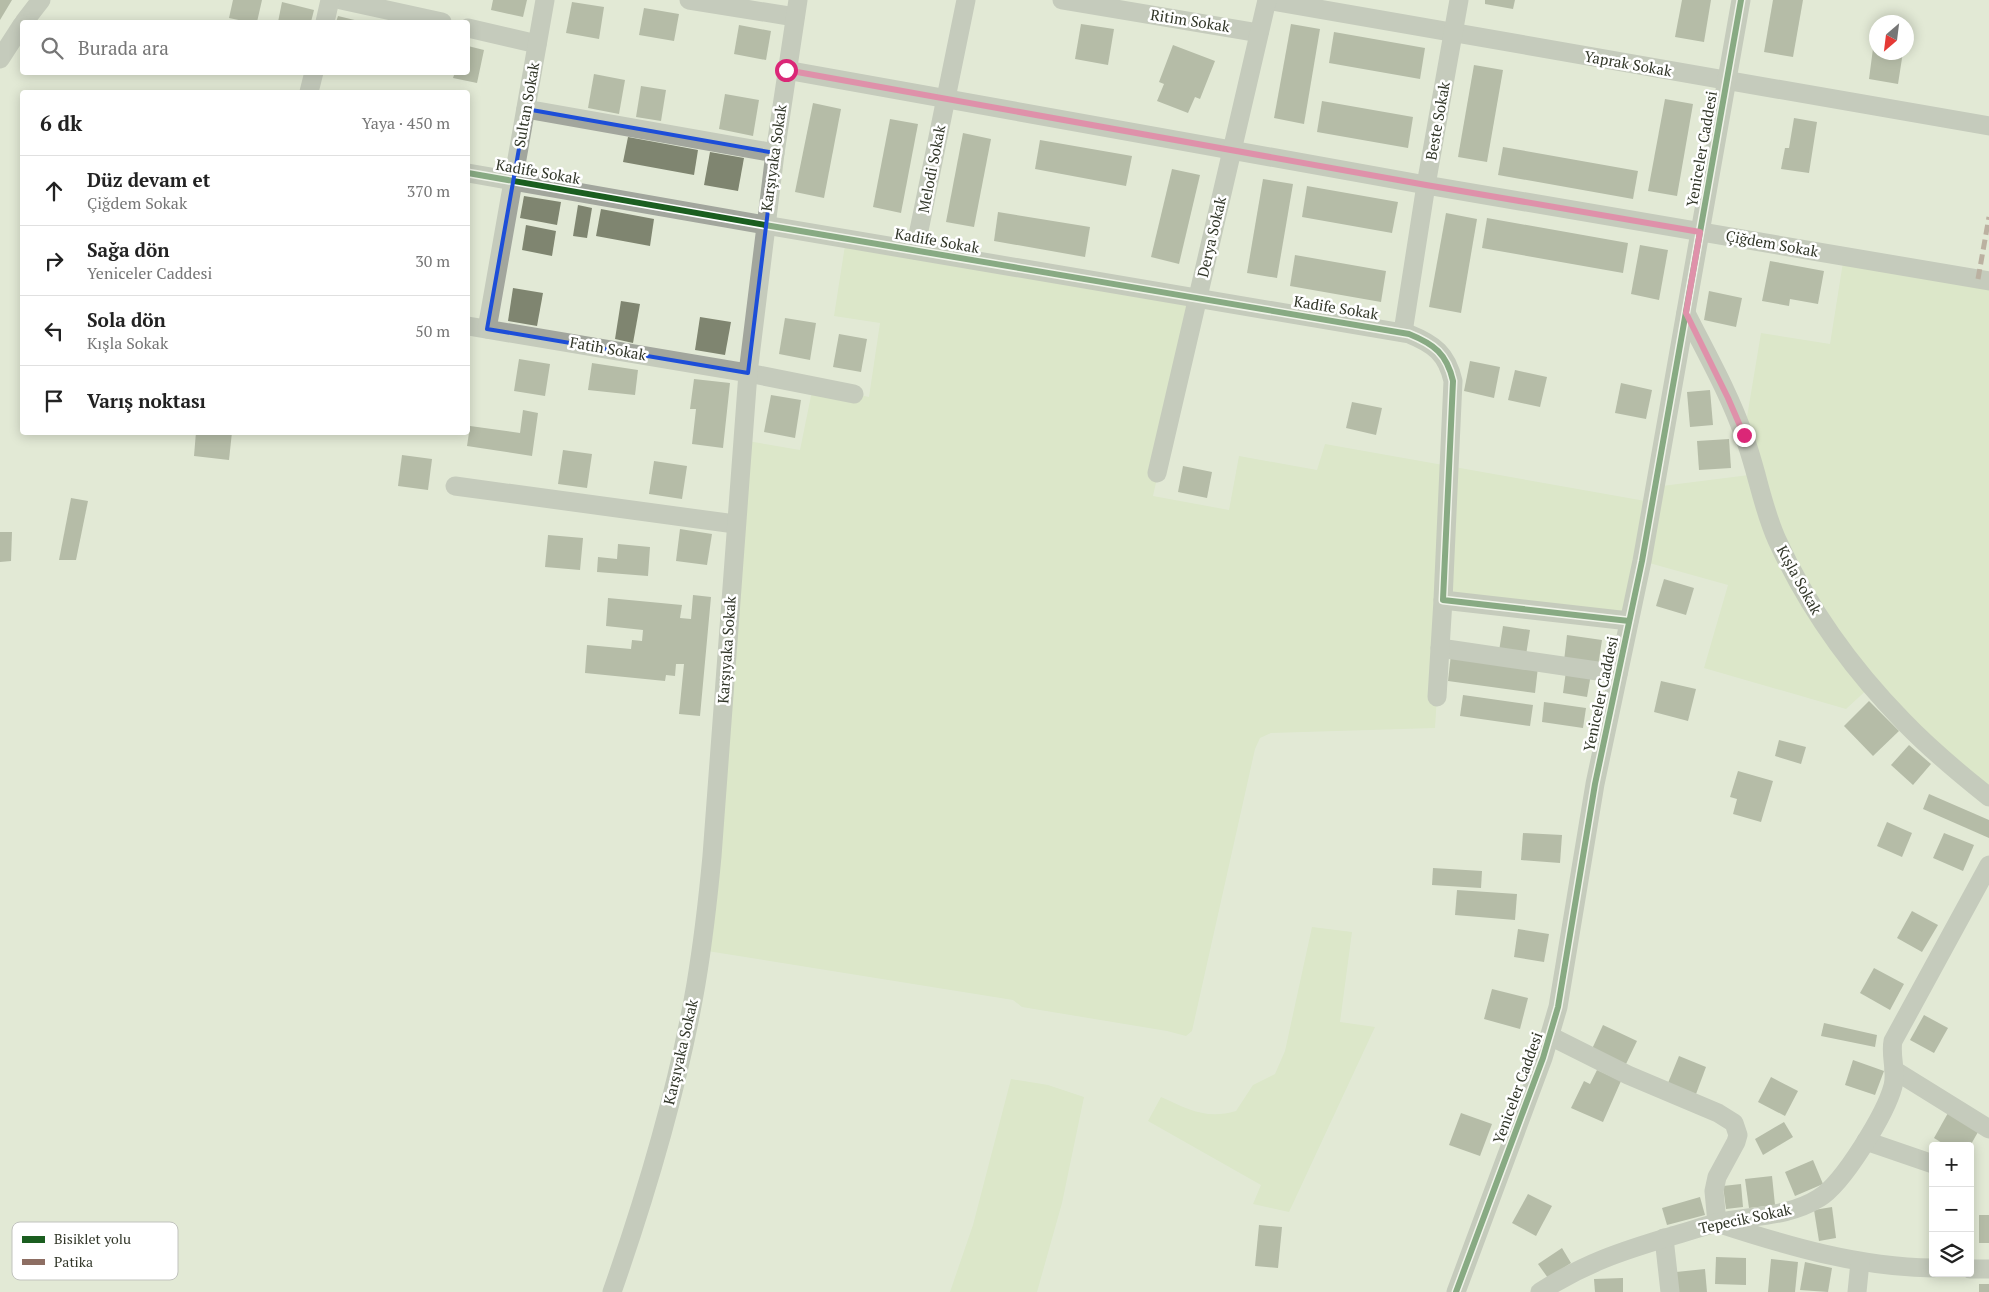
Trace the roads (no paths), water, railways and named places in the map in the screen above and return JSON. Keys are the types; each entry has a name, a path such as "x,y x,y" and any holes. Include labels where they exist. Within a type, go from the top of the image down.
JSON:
{"street":[{"path":"27,20 41,0"},
{"path":"325,20 330,0"},
{"path":"341,0 433,20"},
{"name":"Sultan Sokak","path":"487,329 545,0"},
{"path":"689,0 797,9"},
{"name":"Melodi Sokak","path":"916,250 966,0"},
{"name":"Ritim Sokak","path":"1062,0 1259,33"},
{"name":"Derya Sokak","path":"1157,473 1267,0"},
{"name":"Yaprak Sokak","path":"1267,0 1989,126"},
{"name":"Beste Sokak","path":"1403,332 1426,185 1459,0"},
{"name":"Yeniceler Caddesi","path":"1456,1292 1550,1036 1564,977 1595,784 1642,561 1741,0"},
{"name":"Karşıyaka Sokak","path":"612,1292 658,1151 696,986 712,856 735,524 748,373 774,153 797,9"},
{"path":"470,28 537,44"},
{"path":"0,59 20,30"},
{"name":"Çiğdem Sokak","path":"786,70 1426,185 1989,281"},
{"path":"310,90 313,75"},
{"path":"526,109 774,153"},
{"name":"Kadife Sokak","path":"470,173 765,226 1403,332 1420,338 1443,355 1450,369 1453,381 1437,697"},
{"name":"Kışla Sokak","path":"1686,313 1744,435 1776,538 1806,596 1846,654 1905,723 1989,798"},
{"name":"Fatih Sokak","path":"470,326 748,373 854,394"},
{"path":"455,486 735,524"},
{"path":"1443,600 1629,621"},
{"path":"1440,648 1618,674"},
{"name":"Tepecik Sokak","path":"1540,1292 1592,1262 1625,1250 1717,1223 1780,1214 1802,1207 1820,1198 1833,1188 1866,1141 1889,1098 1894,1085 1891,1050 1893,1040 1989,865"},
{"path":"1550,1036 1628,1075 1718,1113 1734,1123 1738,1134 1736,1142 1717,1177 1714,1191 1717,1223 1784,1245 1860,1262 1929,1268"},
{"path":"1894,1070 1989,1129"},
{"path":"1866,1141 1929,1163"},
{"path":"1664,1238 1670,1292"},
{"path":"1858,1292 1860,1262"},
{"path":"1974,1269 1989,1269"}]}
